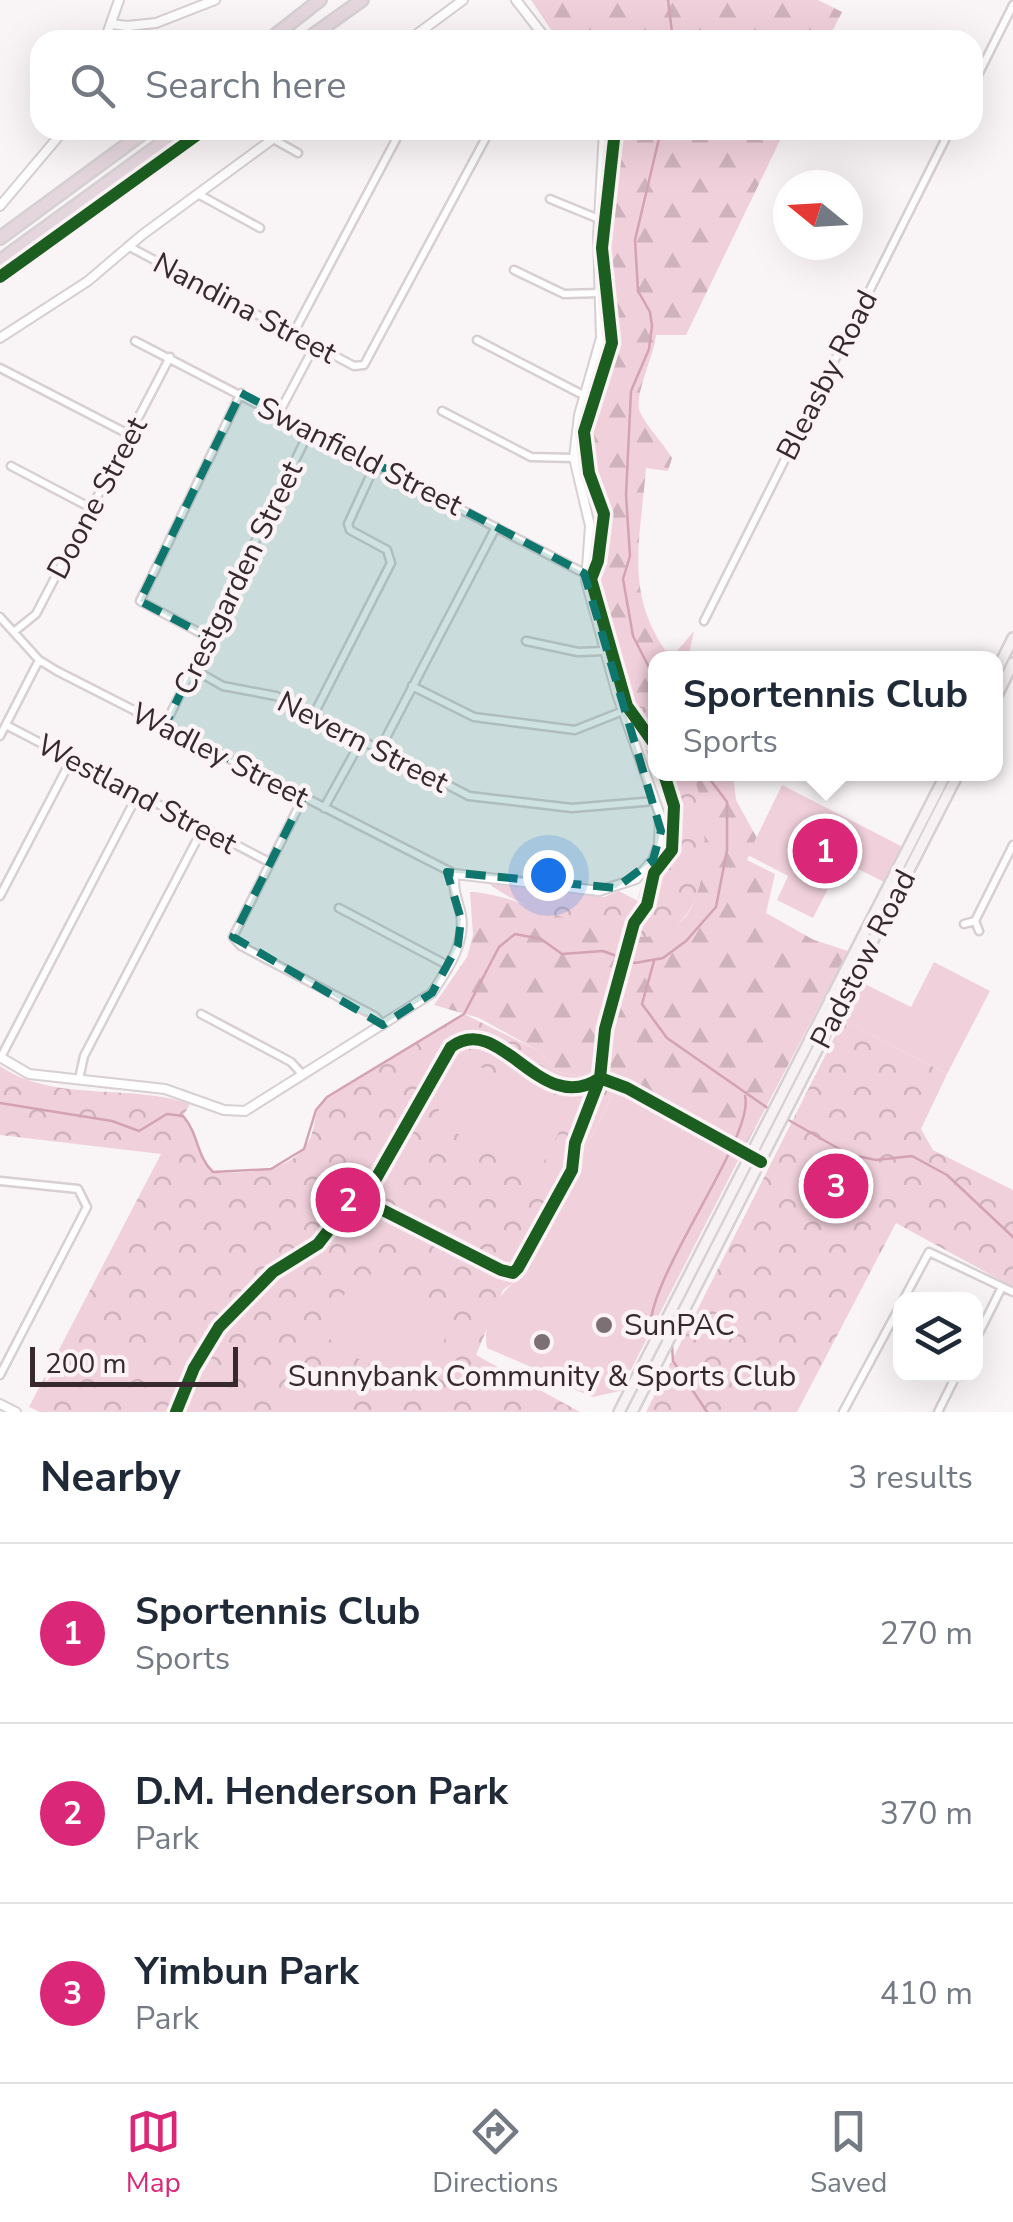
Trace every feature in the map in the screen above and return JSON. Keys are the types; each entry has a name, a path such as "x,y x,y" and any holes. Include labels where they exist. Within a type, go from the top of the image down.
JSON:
{"highway":[{"path":"282,30 320,0"},
{"path":"320,30 362,0"},
{"path":"0,238 133,140"},
{"path":"0,261 166,140"}],"main road":[{"path":"1003,673 1013,638"},
{"name":"Padstow Road","path":"619,1412 942,781"},
{"name":"Padstow Road","path":"632,1412 954,781"}],"street":[{"path":"109,30 120,0"},
{"path":"120,0 127,30"},
{"path":"130,30 215,0"},
{"path":"430,30 464,0"},
{"path":"516,0 537,30"},
{"path":"983,65 1013,6"},
{"path":"111,24 125,30"},
{"path":"0,206 56,140"},
{"path":"0,338 88,281 128,246 272,140"},
{"path":"275,140 298,153"},
{"path":"293,334 395,140"},
{"name":"Nandina Street","path":"128,246 354,366 364,365 485,140"},
{"path":"603,140 599,219 601,338 584,396 574,458 590,526 584,573 623,711 648,778"},
{"name":"Bleasby Road","path":"704,621 945,140"},
{"path":"198,194 260,228"},
{"path":"550,199 599,219"},
{"path":"514,270 564,294 600,293"},
{"path":"477,340 584,396"},
{"name":"Swanfield Street","path":"134,341 584,573"},
{"path":"279,413 315,345"},
{"name":"Doone Street","path":"15,631 36,614 170,357"},
{"path":"0,368 130,434"},
{"path":"208,637 140,601 241,394"},
{"path":"442,411 531,457 574,458"},
{"name":"Crestgarden Street","path":"165,726 310,430"},
{"path":"313,716 391,562 387,550 350,530 348,524 376,463"},
{"path":"11,466 91,508"},
{"path":"379,750 496,526"},
{"name":"Wadley Street","path":"0,617 39,660 454,874"},
{"path":"526,641 578,652 605,651"},
{"path":"0,736 39,660"},
{"name":"Nevern Street","path":"193,669 224,686 266,692 469,796 572,808 656,800"},
{"path":"412,686 474,716 575,730 623,711"},
{"name":"Westland Street","path":"6,725 269,862"},
{"path":"324,808 360,741"},
{"path":"0,896 72,759"},
{"path":"138,794 0,1057 29,1074 165,1089 236,1112 256,1107 432,992 449,966 461,932 452,889 454,874 599,891 636,878 653,860 661,831 649,781"},
{"path":"303,798 234,931 236,942 376,1016 383,1025"},
{"path":"79,1079 84,1056 203,828"},
{"path":"979,932 975,921 1013,845"},
{"path":"339,908 449,966"},
{"path":"964,924 975,921"},
{"path":"201,1014 291,1062 304,1076"},
{"path":"0,1181 78,1189 87,1207 0,1375"},
{"path":"843,1412 929,1252 1013,1292"},
{"path":"983,1325 1002,1287"},
{"path":"938,1412 953,1382"},
{"path":"0,1404 16,1412"}],"highlighted area":[{"path":"241,393 584,573 661,831 653,860 616,888 447,872 461,919 458,945 432,993 383,1025 233,937 303,798 165,725 208,637 140,601"}],"green space":[{"path":"531,0 818,0 842,12 833,30 551,30"},
{"path":"618,140 780,140 686,335 656,335 641,387 640,412 672,458 668,471 646,468 639,540 640,584 652,628 665,650 677,651 648,651 648,708 630,704 597,585 607,518 589,446 589,421 615,343 606,242 611,147"},
{"path":"694,631 690,651 677,651"},
{"path":"630,704 648,708 648,754"},
{"path":"657,781 695,781 705,845 696,896 685,916 668,931 644,937 619,934 531,907 490,884 604,897 619,891 638,901 666,836 664,803"},
{"path":"694,781 734,781 736,800 757,838 747,860 775,874 766,913 814,940 848,951 745,1147 619,1082 558,1072 537,1050 479,1018 434,1005 467,957 473,935 470,892 613,930 648,933 676,925 694,901 699,857"},
{"path":"782,785 901,846 884,882 850,865 835,875 813,918 777,900 788,876 748,855"},
{"path":"934,962 990,991 947,1074 843,1020 859,981 911,1007"},
{"path":"464,1014 537,1050 558,1072 619,1082 518,1280 503,1290 476,1355 580,1412 40,1412 29,1407 161,1154 0,1135 0,1066 44,1085 142,1094 190,1104 183,1116 213,1172 256,1171 284,1163 306,1146 318,1109 327,1097"},
{"path":"843,1020 947,1074 921,1129 933,1150 1013,1190 1013,1287 896,1223 797,1412 646,1412"},
{"path":"465,1059 569,1113 537,1175 433,1121"},
{"path":"619,1082 745,1147 620,1391 593,1397 487,1348 486,1339 489,1319 498,1301 518,1280"},
{"path":"365,1274 376,1275 445,1310 453,1320 427,1380 417,1387 338,1349 328,1336 340,1301"},
{"path":"307,1388 360,1412 288,1412 298,1394"}],"waterway":[{"path":"668,0 672,30"},
{"path":"648,665 633,636 623,579 630,556 626,495 631,391 649,349 652,326 650,312 638,291 635,240 659,140"},
{"path":"0,1103 112,1121 139,1131 167,1114 183,1116 213,1172 271,1169 304,1149 316,1110 327,1097 464,1014 499,947 515,934 541,939 562,954 603,951 635,963 663,958 686,941 716,907 727,850 727,802 711,781"},
{"path":"654,961 642,1004 667,1038 769,1109"},
{"path":"657,1327 651,1320 657,1296 736,1139 745,1096"},
{"path":"785,1118 848,1154 876,1160 912,1156 947,1175 1013,1237"},
{"path":"672,1345 673,1361 707,1412"}],"cycle path":[{"path":"0,277 190,140"},
{"path":"614,140 602,248 612,343 584,432 589,473 604,514 598,561 591,579 627,706 648,735"},
{"path":"357,1197 501,1270 513,1273 518,1268 572,1170 575,1143 600,1078 605,1029 634,923 647,905 654,873 672,850 674,806 666,781"},
{"path":"176,1412 194,1368 219,1327 273,1272 318,1244 350,1203 370,1189 451,1047 469,1039 487,1042 558,1085 578,1087 600,1078"},
{"path":"600,1078 627,1088 761,1162"}],"place":[{"name":"Sportennis Club","path":"825,851"},
{"name":"Yimbun Park","path":"836,1186"},
{"name":"D.M. Henderson Park","path":"348,1200"},
{"name":"SunPAC","path":"604,1325"},
{"name":"Sunnybank Community & Sports Club","path":"542,1342"}]}
